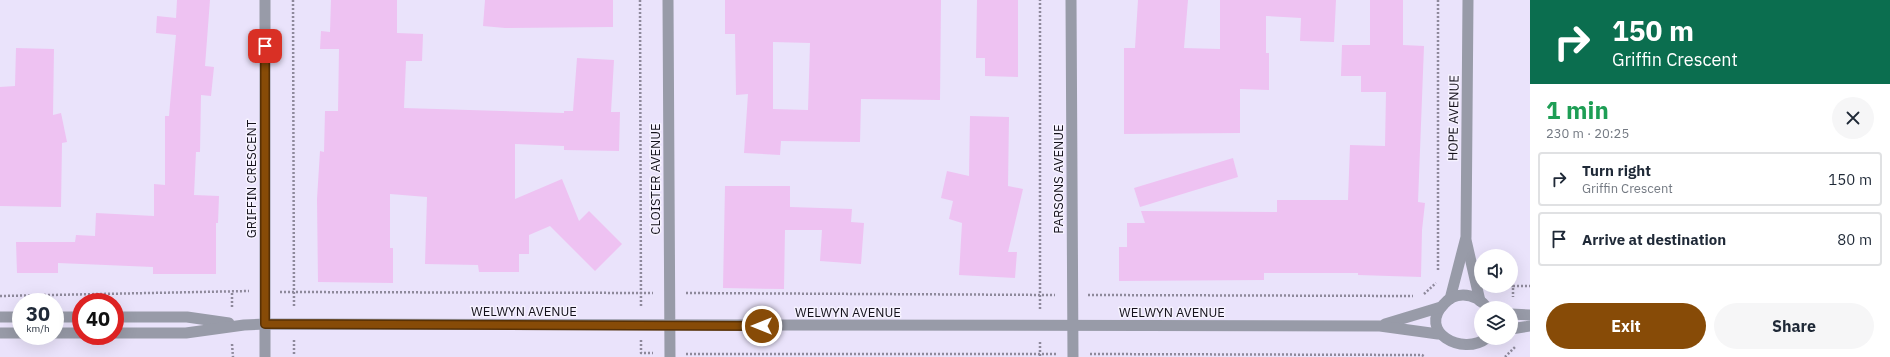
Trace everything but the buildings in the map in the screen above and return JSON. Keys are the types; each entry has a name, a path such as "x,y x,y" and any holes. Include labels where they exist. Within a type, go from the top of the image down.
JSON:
{"street":[{"name":"GRIFFIN CRESCENT","path":"265,0 265,357"},
{"name":"CLOISTER AVENUE","path":"668,0 670,355"},
{"name":"PARSONS AVENUE","path":"1071,0 1073,356"},
{"name":"HOPE AVENUE","path":"1450,299 1466,237 1468,0"},
{"name":"HOPE AVENUE","path":"1466,237 1482,301"},
{"path":"1450,299 1465,295 1477,301"},
{"name":"WELWYN AVENUE","path":"1380,326 1441,307 1450,299"},
{"path":"1441,307 1436,320 1438,334 1442,341 1457,353 1482,345"},
{"path":"1518,314 1530,315"},
{"path":"0,317 12,317"},
{"name":"WELWYN AVENUE","path":"124,317 187,317 244,325"},
{"name":"WELWYN AVENUE","path":"124,333 186,333 244,325 294,324 641,326 1380,326 1438,334"},
{"path":"1518,328 1530,326"},
{"path":"0,333 12,333"}],"path":[{"path":"294,0 294,354"},
{"path":"640,0 641,354 1040,356 1415,354 1425,357"},
{"path":"1040,0 1040,356"},
{"path":"1438,0 1438,276"},
{"path":"0,296 265,292 1421,296 1438,282"},
{"path":"1518,286 1530,286"}],"route":[{"path":"265,46 265,324 762,326"}]}
